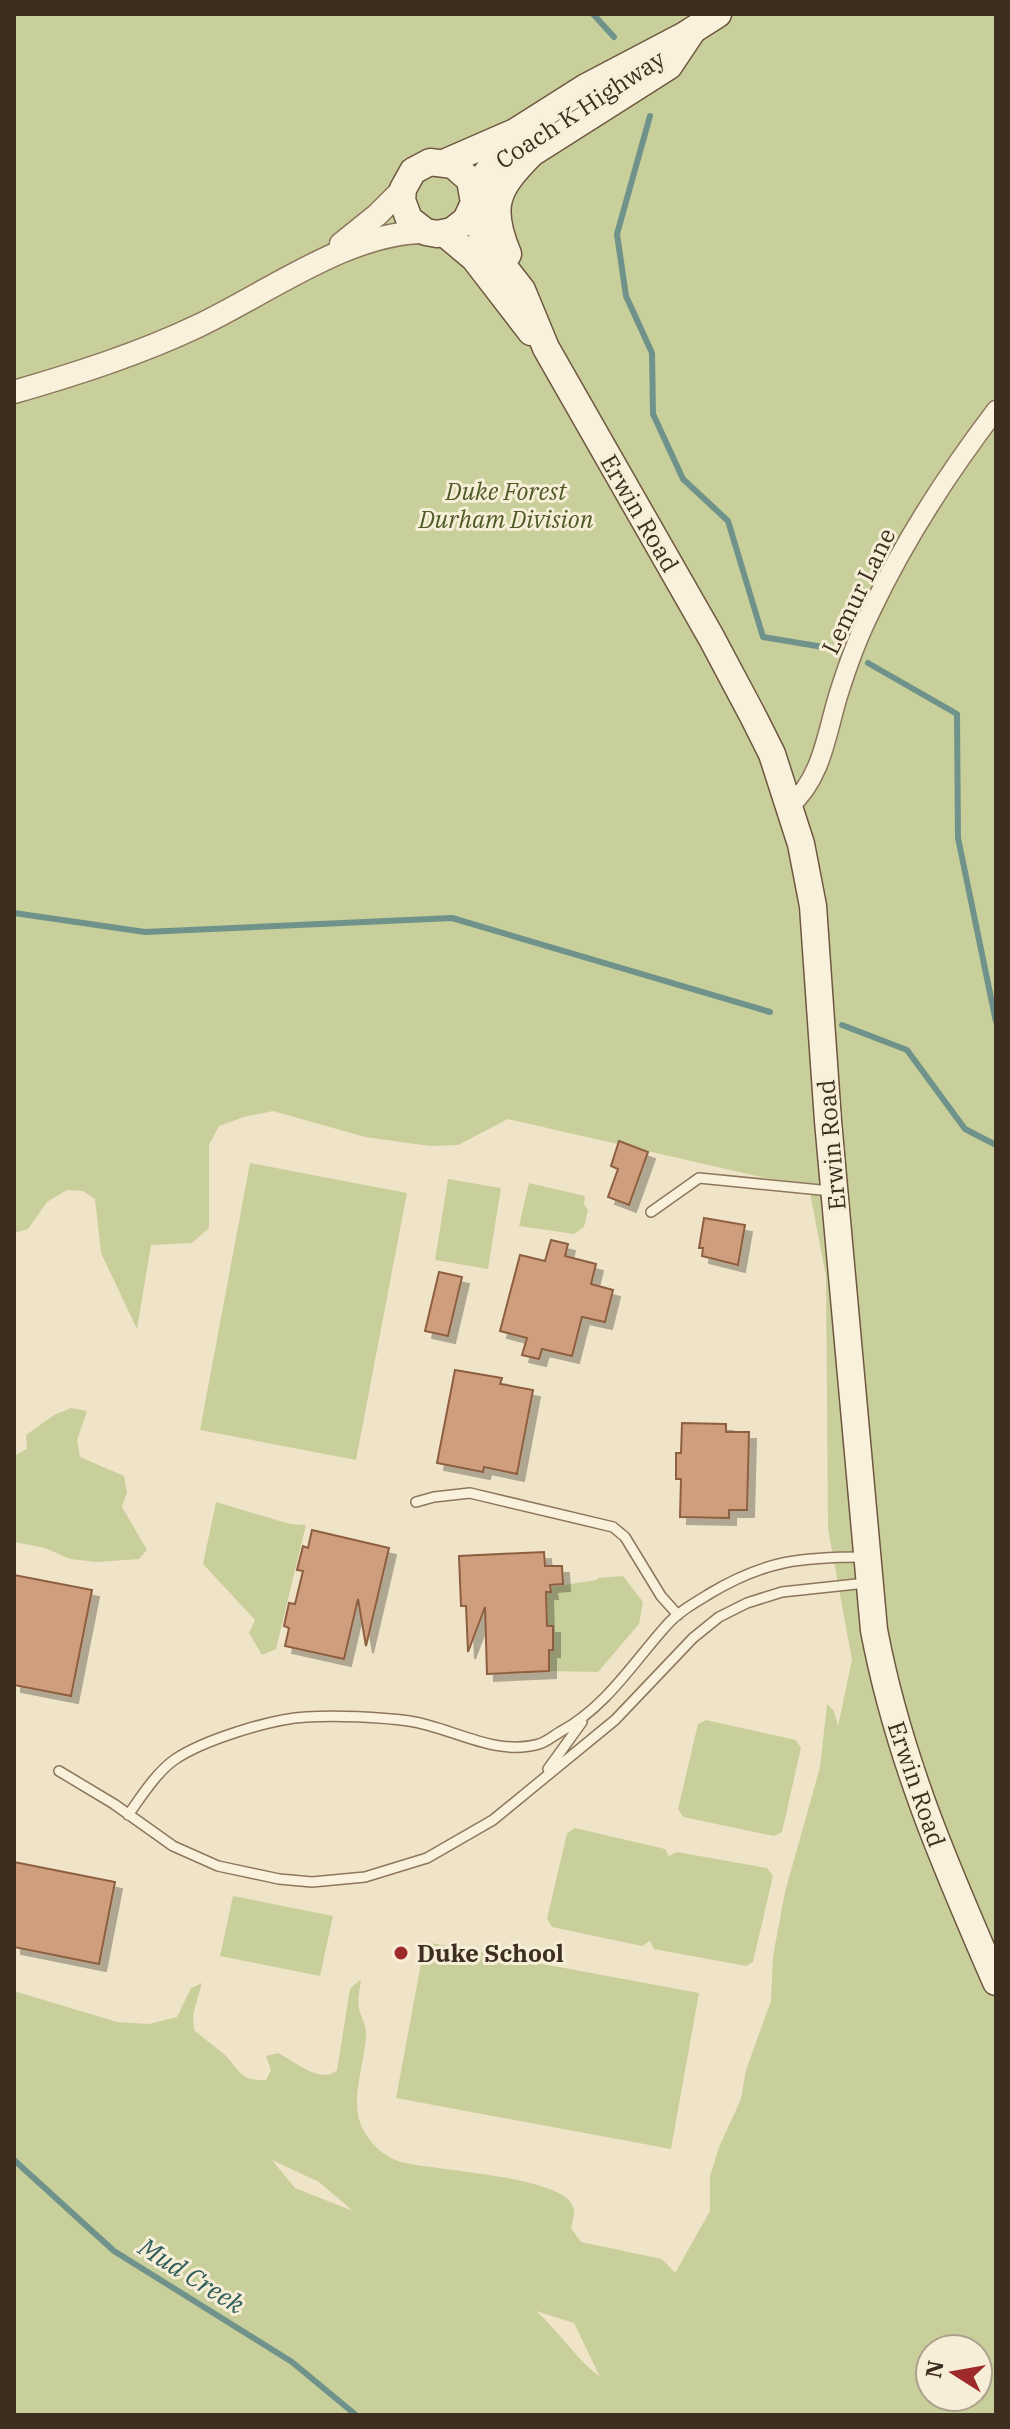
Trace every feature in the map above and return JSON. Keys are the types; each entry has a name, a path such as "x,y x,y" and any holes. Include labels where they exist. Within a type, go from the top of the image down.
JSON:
{"main road":[{"name":"Coach K Highway","path":"403,189 413,171 422,165 446,162 515,132 586,87 718,14"},
{"name":"Coach K Highway","path":"435,232 452,231 466,220 479,183 502,156 664,56 693,30"},
{"path":"522,290 496,220 497,203 511,176 532,153 669,66 693,30"},
{"name":"Coach K Highway","path":"446,162 465,174 474,200"},
{"path":"403,189 402,200 409,219 435,232"},
{"name":"Erwin Road","path":"474,200 483,237 522,290 546,348 719,650 772,754 790,806 805,859 813,906 866,1570 882,1671 900,1741 944,1864 996,1982"},
{"name":"Erwin Road","path":"435,232 474,258 521,321 546,348"}],"street":[{"name":"Coach K Highway","path":"317,263 377,215 403,189"},
{"name":"Coach K Highway","path":"14,392 151,347 371,239 397,233 435,232"},
{"name":"Lemur Lane","path":"790,806 803,794 818,767 848,665 901,551 939,488 996,410"}],"lane":[{"path":"651,1212 699,1178 835,1191"},
{"path":"416,1502 470,1493 613,1527 625,1537 661,1596 678,1615"},
{"path":"542,1778 584,1719 624,1678 667,1624 734,1578 764,1566 806,1557 866,1570"},
{"path":"59,1771 173,1846 218,1866 279,1879 312,1882 365,1877 427,1858 493,1820 615,1720 693,1638 719,1617 747,1603 866,1570"},
{"path":"128,1815 172,1761 198,1746 254,1728 305,1717 411,1721 479,1742 511,1747 539,1744 584,1719"}],"green space":[{"name":"Duke Forest Durham Division","path":"14,14 996,14 996,2415 14,2415 14,1991 117,2022 149,2024 177,2017 191,1988 202,1983 193,2015 194,2030 225,2055 245,2077 266,2080 271,2070 266,2056 278,2053 316,2073 331,2074 337,2070 350,1989 361,1979 358,2006 366,2032 357,2106 363,2129 377,2148 398,2161 414,2165 496,2176 549,2189 567,2198 574,2210 571,2228 581,2242 662,2259 675,2273 710,2211 710,2176 719,2147 741,2099 746,2070 771,2001 773,1956 785,1892 820,1767 827,1704 834,1711 838,1726 852,1660 828,1529 826,1276 809,1188 508,1119 458,1145 430,1146 365,1137 273,1111 244,1117 219,1126 209,1145 209,1228 192,1243 151,1245 137,1329 101,1253 95,1199 83,1191 67,1190 47,1202 28,1229 14,1233","holes":["272,2160 319,2182 353,2211 295,2188","536,2311 574,2323 600,2377 583,2362"]},
{"path":"250,1163 407,1193 356,1460 200,1430"},
{"path":"448,1179 501,1188 488,1269 435,1260"},
{"path":"529,1183 585,1196 584,1204 588,1210 584,1227 574,1234 519,1226"},
{"path":"71,1408 87,1411 77,1440 80,1457 124,1476 127,1492 122,1507 147,1550 139,1559 97,1562 70,1559 45,1548 14,1542 14,1456 27,1449 26,1435 54,1415"},
{"path":"216,1502 290,1524 306,1525 276,1649 262,1655 249,1633 255,1620 203,1564"},
{"path":"623,1576 643,1602 639,1624 598,1672 549,1671 553,1626 547,1626 546,1592 551,1592 551,1587"},
{"path":"706,1720 796,1740 801,1748 782,1832 774,1836 683,1817 678,1809 698,1724"},
{"path":"575,1828 665,1849 669,1856 677,1852 767,1868 773,1876 753,1962 746,1966 654,1949 650,1941 642,1946 552,1927 547,1919 567,1833"},
{"path":"233,1896 333,1916 320,1976 220,1956"},
{"path":"425,1942 699,1993 671,2149 396,2098"}],"building":[{"path":"619,1141 648,1152 629,1205 608,1197 618,1169 611,1166"},
{"path":"704,1218 745,1225 738,1265 702,1256 703,1248 699,1248"},
{"path":"551,1240 568,1244 565,1256 596,1264 591,1284 613,1290 605,1322 582,1317 572,1356 542,1349 539,1359 522,1355 527,1338 500,1331 520,1255 545,1261"},
{"path":"439,1272 462,1277 448,1336 425,1331"},
{"path":"455,1370 502,1378 500,1384 533,1390 517,1474 484,1467 483,1472 437,1463"},
{"path":"682,1423 726,1424 726,1432 749,1432 747,1510 729,1510 729,1518 680,1517 681,1479 676,1479 676,1453 681,1453"},
{"path":"312,1530 389,1548 366,1646 358,1599 344,1659 285,1646 289,1628 284,1626 289,1603 295,1604 303,1571 297,1570 303,1546 308,1548"},
{"path":"544,1552 545,1566 562,1566 563,1584 550,1585 551,1592 546,1592 547,1626 553,1626 549,1671 487,1674 485,1607 468,1652 466,1606 461,1606 459,1556"},
{"path":"14,1575 92,1590 71,1696 14,1685"},
{"path":"14,1862 115,1882 99,1964 14,1947"}],"waterway":[{"path":"593,14 614,37"},
{"path":"650,116 617,234 626,296 652,353 653,414 683,479 728,521 763,637 829,648"},
{"path":"868,663 957,714 958,838 996,1022"},
{"path":"14,913 145,932 452,918 770,1012"},
{"path":"842,1025 907,1050 965,1129 996,1145"},
{"name":"Mud Creek","path":"14,2160 114,2251 292,2362 356,2415"}],"place":[{"name":"Duke School","path":"401,1953"}]}
